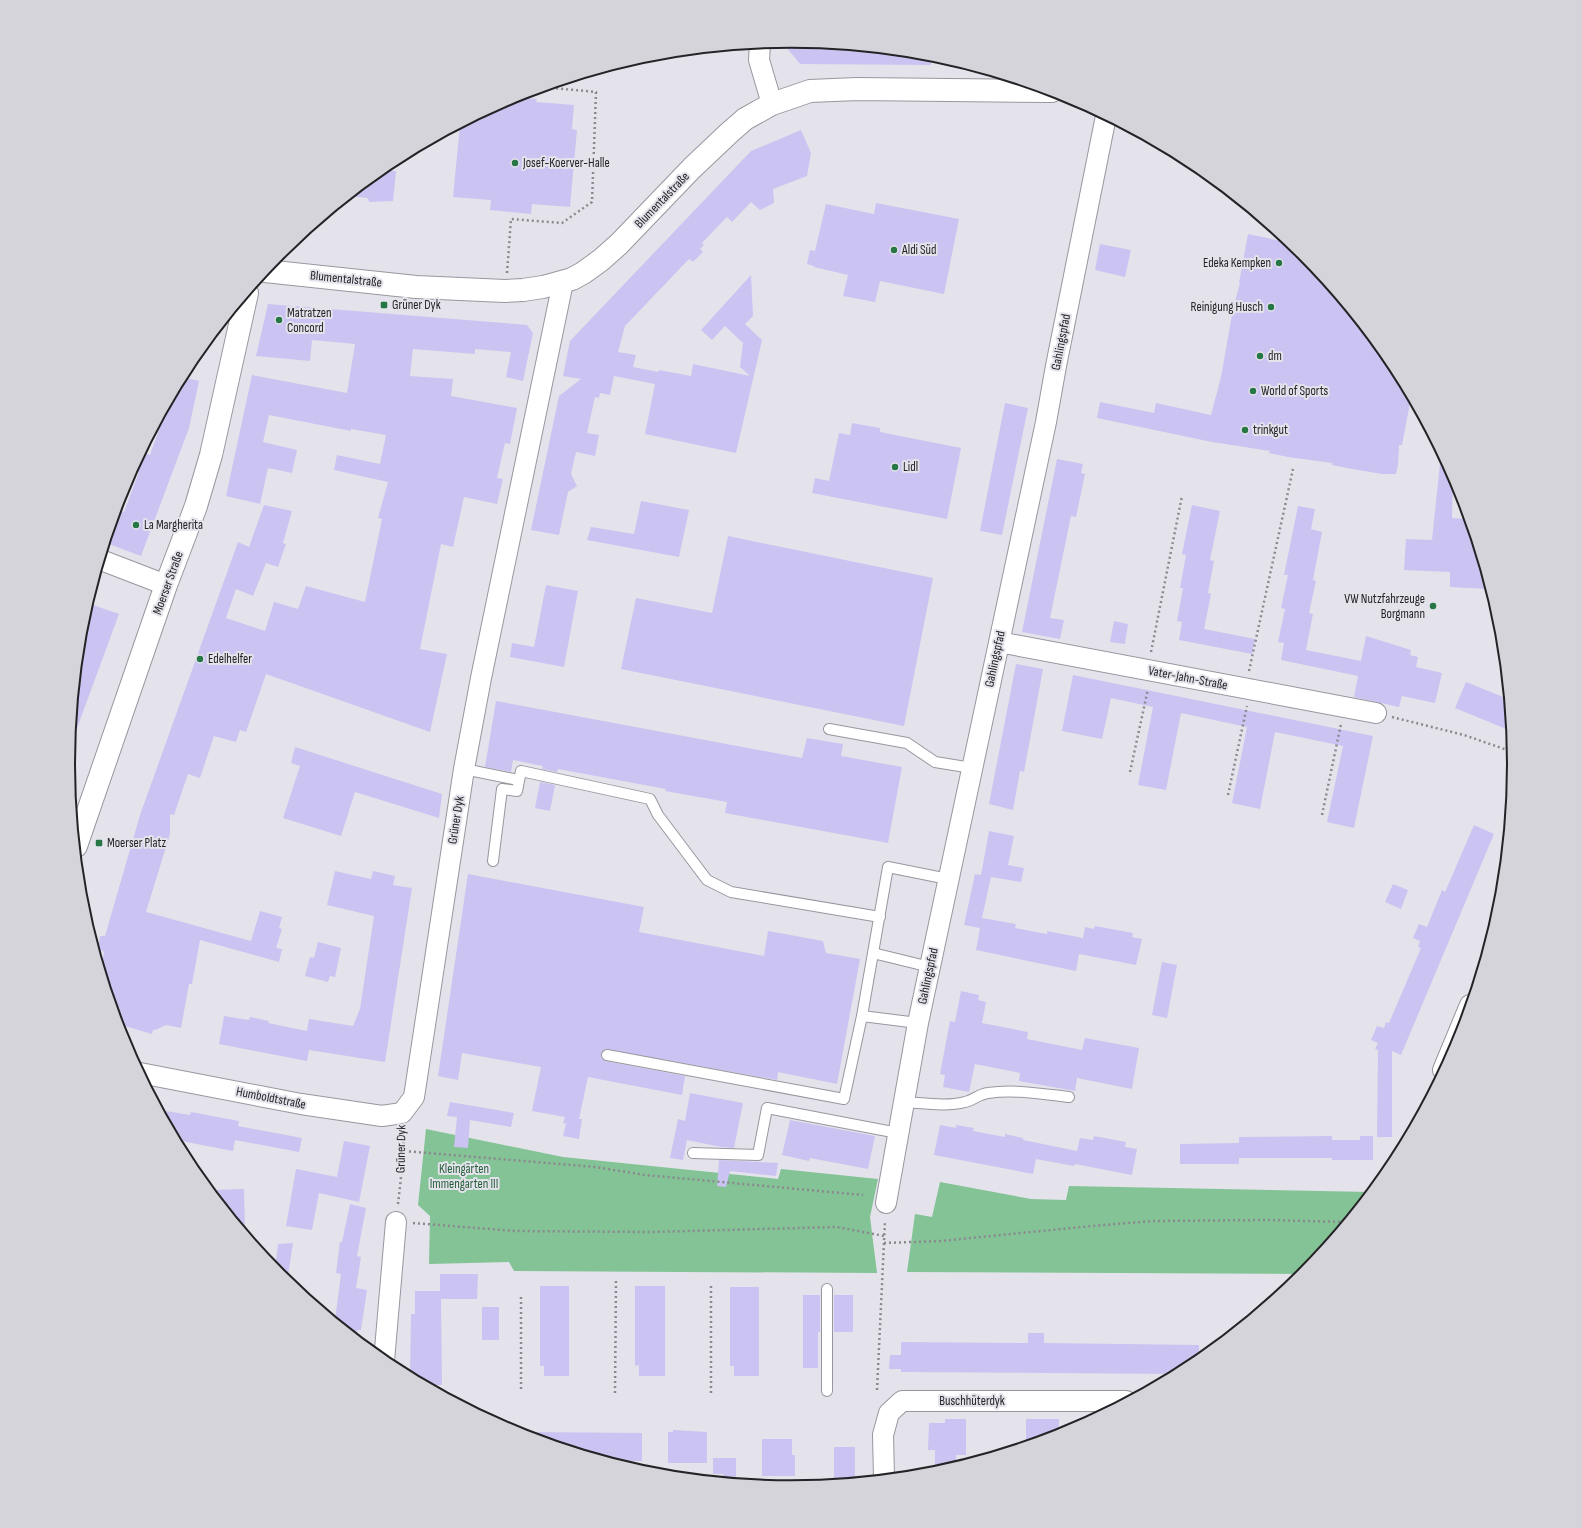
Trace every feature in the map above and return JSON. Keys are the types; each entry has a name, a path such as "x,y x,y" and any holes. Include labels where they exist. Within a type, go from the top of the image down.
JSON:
{"main road":[{"name":"Blumentalstraße","path":"272,272 416,287 505,291 530,290 563,282 583,273 601,260 619,244 692,168 729,133 745,119 772,104 810,91 857,89 1026,88"},
{"name":"Moerser Straße","path":"79,837 166,585 196,506 211,455 245,301"}],"street":[{"path":"760,49 759,60 772,104"},
{"name":"Gahlingspfad","path":"886,1203 918,1023 1046,422 1105,121"},
{"name":"Grüner Dyk","path":"402,1113 414,1097 464,770 484,663 563,282"},
{"path":"104,561 166,585"},
{"name":"Vater-Jahn-Straße","path":"999,642 1376,713"},
{"name":"Humboldtstraße","path":"146,1074 301,1104 382,1116 402,1113"},
{"path":"385,1353 396,1222"},
{"name":"Buschhüterdyk","path":"884,1474 883,1435 889,1413 902,1401 1117,1401"}],"lane":[{"path":"829,729 907,744 935,762 972,768"},
{"path":"464,770 518,780"},
{"path":"493,861 502,789 517,791 521,771 650,799 658,815 708,880 731,892 880,917"},
{"path":"607,1055 844,1099 862,1016 888,867 948,879"},
{"path":"873,953 930,966"},
{"path":"862,1016 918,1023"},
{"path":"904,1102 952,1104 967,1102 982,1094 996,1092 1016,1092 1068,1097"},
{"path":"693,1153 758,1155 767,1108 898,1133"},
{"path":"827,1289 827,1391"}],"path":[{"path":"505,291 511,219 562,224 592,202 596,92 555,88"},
{"path":"1228,795 1293,469"},
{"path":"1130,772 1182,496"},
{"path":"1322,815 1344,708"},
{"path":"1376,713 1464,735 1506,750"},
{"name":"Grüner Dyk","path":"396,1222 404,1151 402,1113"},
{"path":"404,1151 594,1167 646,1175 863,1195"},
{"path":"877,1390 886,1203"},
{"path":"884,1243 941,1241 1153,1221 1266,1220 1341,1222"},
{"path":"396,1222 515,1231 651,1232 837,1227 884,1236"},
{"path":"615,1393 616,1280"},
{"path":"711,1283 711,1393"},
{"path":"521,1297 521,1392"}],"green space":[{"name":"Kleingärten Immengarten III","path":"426,1129 563,1157 778,1179 781,1169 878,1179 870,1217 877,1273 514,1271 509,1262 429,1264 430,1216 418,1205"},
{"path":"940,1182 1031,1199 1066,1200 1069,1186 1365,1192 1329,1236 1293,1274 907,1272 915,1214 932,1217"}],"building":[{"path":"787,48 838,50 884,54 931,62 931,65 800,64"},
{"name":"Josef-Koerver-Halle","path":"529,98 537,99 536,102 574,105 572,129 577,130 570,207 532,204 531,214 490,210 491,200 453,197 460,130"},
{"path":"801,130 811,153 807,176 773,189 774,203 760,210 751,202 732,222 727,217 702,243 704,245 700,249 703,252 693,262 689,259 625,326 618,352 636,355 633,367 658,372 659,370 691,376 693,364 750,376 740,367 743,343 725,326 712,340 701,330 751,275 753,316 745,324 762,340 736,453 645,434 655,384 614,376 610,395 600,393 599,398 595,397 587,433 599,435 595,456 576,452 571,474 577,486 568,492 559,535 531,530 559,396 581,379 563,376 570,341 751,151"},
{"path":"391,171 396,171 393,201 369,202 368,198 354,197"},
{"name":"Aldi Süd","path":"876,203 959,219 944,294 880,281 875,302 843,296 848,275 807,264 810,250 815,251 826,204 874,214"},
{"path":"1248,234 1278,240 1329,292 1359,328 1386,366 1410,404 1402,445 1399,445 1396,474 1382,474 1352,469 1332,465 1332,463 1288,457 1269,453 1270,451 1212,442 1097,418 1100,402 1154,413 1156,403 1211,415 1221,377"},
{"path":"1100,244 1131,250 1125,277 1095,270"},
{"path":"268,304 527,325 533,333 523,381 506,377 511,352 475,349 475,354 413,349 410,376 453,379 451,396 517,408 510,444 505,443 497,478 503,479 497,504 464,497 453,547 441,544 420,649 447,654 430,732 266,674 246,732 240,730 236,742 214,736 200,778 188,774 174,815 170,814 170,834 146,912 251,941 260,911 282,917 279,928 282,929 276,948 282,949 279,962 200,940 192,984 189,984 181,1028 166,1025 153,1030 152,1034 125,1026 102,960 104,952 99,949 100,936 105,936 140,815 238,542 249,547 264,505 292,511 283,543 286,544 278,567 266,563 253,596 236,589 226,618 265,631 274,602 298,609 306,586 365,602 382,519 378,518 388,482 334,470 337,455 380,464 386,435 351,429 351,431 269,415 263,442 297,450 292,473 268,468 260,504 226,496 252,375 347,393 355,344 312,340 310,361 256,356"},
{"path":"188,378 199,381 189,428 141,556 110,544 146,454 150,455 160,426"},
{"path":"1005,403 1028,408 1002,535 980,531"},
{"name":"Lidl","path":"852,423 880,428 880,432 961,448 947,519 812,493 815,478 829,481 839,433 850,435"},
{"path":"1057,459 1083,464 1081,473 1085,474 1076,517 1071,516 1050,618 1064,620 1060,639 1022,632"},
{"path":"1440,463 1453,492 1452,518 1463,519 1485,589 1450,587 1450,572 1404,570 1406,539 1432,540"},
{"path":"641,501 689,510 679,557 587,540 591,527 634,534"},
{"path":"1192,505 1220,511 1210,560 1214,561 1208,593 1211,594 1204,629 1255,639 1252,654 1179,640 1182,622 1177,621 1183,588 1180,588 1186,555 1182,554"},
{"path":"1298,506 1315,509 1311,529 1322,532 1313,580 1316,581 1309,613 1313,614 1306,650 1361,661 1366,636 1411,650 1410,655 1418,657 1416,667 1442,673 1435,703 1402,696 1399,707 1354,697 1358,676 1281,660 1284,643 1278,642 1285,609 1281,608 1288,575 1284,575"},
{"path":"728,536 933,578 904,726 621,669 636,598 712,613"},
{"path":"546,585 578,591 564,667 510,657 512,643 534,647"},
{"path":"93,605 119,614 76,730 81,671"},
{"path":"1114,621 1128,624 1125,644 1110,642"},
{"path":"1016,664 1043,669 1024,772 1020,771 1013,810 989,804"},
{"path":"1073,675 1373,736 1354,828 1327,822 1343,746 1275,732 1260,809 1232,803 1247,727 1181,713 1166,790 1138,785 1153,707 1111,698 1102,739 1062,731"},
{"path":"1466,682 1503,697 1505,729 1455,708"},
{"path":"496,701 802,758 807,738 843,744 841,756 902,767 888,843 725,813 727,802 558,769 557,772 542,769 543,766 513,760 511,772 485,767"},
{"path":"295,747 442,794 439,818 355,792 341,836 283,818 300,766 291,763"},
{"path":"540,782 555,785 550,811 535,808"},
{"path":"1474,825 1494,834 1401,1055 1392,1051 1392,1137 1377,1137 1378,1050 1375,1049 1378,1043 1371,1040 1377,1026 1384,1028 1386,1022 1389,1023 1421,948 1418,947 1420,941 1413,938 1419,924 1427,927 1442,890 1445,892"},
{"path":"989,831 1014,836 1008,865 1024,868 1021,882 991,877 982,918 1016,924 1015,928 1047,934 1047,931 1083,938 1085,927 1094,929 1095,926 1133,933 1132,937 1142,939 1136,965 1079,954 1076,971 976,950 980,928 964,925 975,874 981,875"},
{"path":"335,871 371,879 373,871 395,876 393,885 412,888 385,1062 309,1050 307,1061 219,1044 224,1016 249,1020 250,1017 269,1021 268,1023 307,1031 309,1019 353,1026 360,1009 374,916 327,905"},
{"path":"468,874 644,907 639,932 764,956 768,931 823,941 826,953 860,959 837,1084 778,1072 777,1080 605,1049 601,1054 601,1058 605,1061 685,1076 682,1095 588,1077 579,1119 582,1119 579,1139 563,1136 566,1124 563,1123 565,1117 532,1111 541,1067 462,1053 458,1080 438,1076"},
{"path":"1393,884 1408,890 1401,909 1385,902"},
{"path":"318,942 341,948 335,977 330,976 328,982 305,976 310,957 314,958"},
{"path":"1162,962 1177,965 1167,1018 1152,1015"},
{"path":"961,991 979,995 978,1000 986,1002 982,1023 1028,1032 1027,1039 1082,1050 1085,1038 1139,1048 1132,1089 1077,1078 1075,1091 1019,1081 1020,1073 975,1064 969,1092 943,1087 945,1075 940,1074 950,1021 955,1022"},
{"path":"690,1093 743,1103 734,1148 687,1140 683,1160 670,1158 678,1119 685,1121"},
{"path":"450,1102 514,1113 511,1127 470,1120 468,1148 454,1147 457,1117 447,1116"},
{"path":"165,1111 190,1115 191,1112 239,1121 238,1126 302,1138 299,1152 235,1140 233,1151 183,1141"},
{"path":"790,1120 875,1136 868,1169 810,1158 809,1161 782,1155"},
{"path":"940,1125 956,1128 956,1125 974,1128 973,1131 1005,1137 1005,1134 1023,1138 1023,1140 1077,1151 1080,1138 1093,1140 1094,1136 1126,1142 1125,1147 1137,1149 1132,1175 1075,1164 1074,1166 1036,1159 1033,1174 934,1155"},
{"path":"1332,1136 1332,1140 1360,1140 1360,1136 1373,1136 1373,1160 1332,1160 1332,1158 1239,1158 1239,1164 1180,1164 1180,1144 1239,1143 1239,1137"},
{"path":"344,1141 370,1146 359,1202 319,1193 312,1230 286,1226 296,1169 337,1177"},
{"path":"719,1160 778,1163 776,1176 730,1171 726,1187 717,1186"},
{"path":"244,1189 245,1226 223,1200 216,1190"},
{"path":"350,1204 366,1208 357,1256 361,1257 356,1288 367,1290 361,1330 357,1330 357,1333 336,1316 341,1274 336,1273 340,1242 342,1242"},
{"path":"293,1243 288,1273 276,1261 278,1244"},
{"path":"440,1274 478,1274 477,1299 441,1299 442,1385 435,1385 410,1370 411,1314 415,1314 415,1291 440,1291"},
{"path":"540,1286 569,1286 569,1376 544,1376 544,1366 540,1366"},
{"path":"635,1286 665,1286 665,1376 639,1376 639,1365 635,1366"},
{"path":"730,1287 759,1287 759,1376 734,1376 734,1366 730,1366"},
{"path":"803,1295 820,1295 818,1368 803,1368"},
{"path":"834,1295 853,1295 853,1332 834,1332"},
{"path":"482,1307 499,1307 499,1340 482,1340"},
{"path":"1028,1333 1044,1333 1044,1343 1199,1345 1199,1352 1165,1374 901,1372 901,1369 889,1369 890,1355 901,1355 901,1342 1028,1343"},
{"path":"945,1419 966,1419 966,1455 956,1455 956,1460 935,1465 935,1450 928,1450 929,1423 945,1423"},
{"path":"1026,1419 1059,1419 1059,1427 1026,1440"},
{"path":"673,1430 707,1432 707,1463 668,1463 668,1432 673,1432"},
{"path":"535,1432 642,1433 642,1461 628,1461 606,1456"},
{"path":"762,1439 792,1439 792,1455 795,1455 795,1476 762,1476"},
{"path":"834,1447 855,1447 855,1477 834,1478"},
{"path":"713,1458 736,1458 736,1477 723,1476 723,1474 713,1474"}],"place":[{"name":"Josef-Koerver-Halle","path":"515,163"},
{"name":"Aldi Süd","path":"894,250"},
{"name":"Edeka Kempken","path":"1279,263"},
{"name":"Grüner Dyk","path":"384,305"},
{"name":"Reinigung Husch","path":"1271,307"},
{"name":"Matratzen Concord","path":"279,320"},
{"name":"dm","path":"1260,356"},
{"name":"World of Sports","path":"1253,391"},
{"name":"trinkgut","path":"1245,430"},
{"name":"Lidl","path":"895,467"},
{"name":"La Margherita","path":"136,525"},
{"name":"VW Nutzfahrzeuge Borgmann","path":"1433,606"},
{"name":"Edelhelfer","path":"200,659"},
{"name":"Moerser Platz","path":"99,843"}]}
